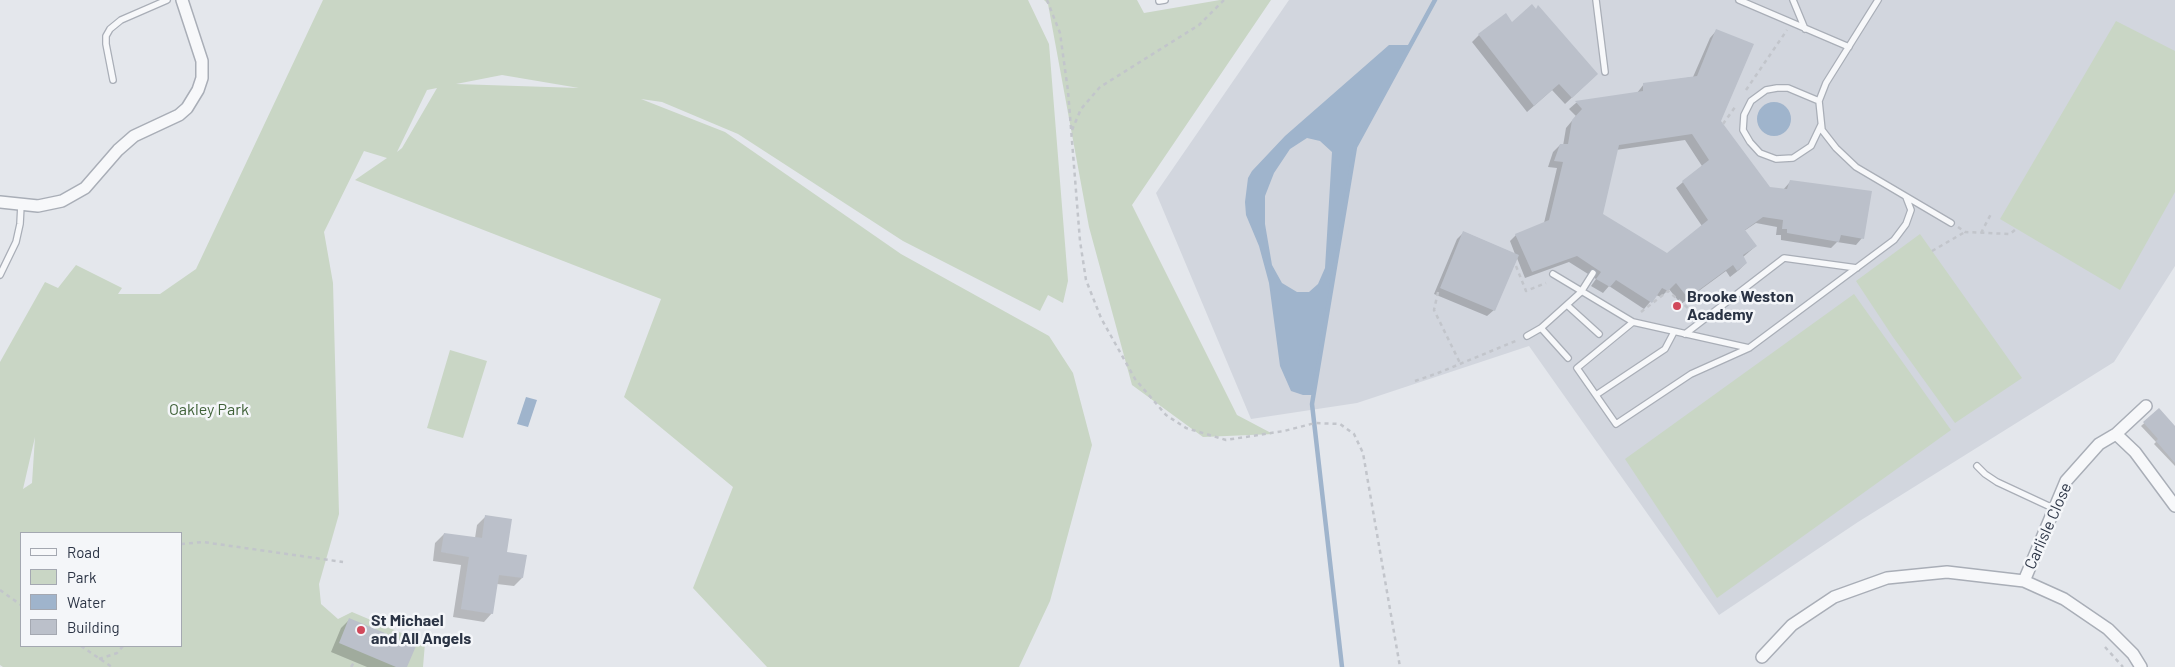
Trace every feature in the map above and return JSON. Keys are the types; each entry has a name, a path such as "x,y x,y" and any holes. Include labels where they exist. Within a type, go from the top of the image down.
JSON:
{"street":[{"path":"0,202 38,206 62,201 85,188 118,150 134,136 180,115 192,102 202,78 202,61 182,0"},
{"name":"Carlisle Close","path":"2024,582 2066,481 2099,444 2116,434 2146,406"},
{"path":"2116,434 2135,452 2175,506"},
{"path":"1762,657 1792,625 1834,597 1887,578 1947,572 2024,582 2064,599 2108,629 2127,648 2141,667"}],"lane":[{"path":"113,80 106,44 106,36 110,29 121,20 167,0"},
{"path":"1159,1 1166,0"},
{"path":"1596,0 1606,72"},
{"path":"1739,0 1849,47"},
{"path":"1793,0 1805,29"},
{"path":"1878,0 1826,83 1819,101 1822,130 1836,148 1856,167 1951,223"},
{"path":"1819,101 1788,88 1766,90 1751,101 1744,115 1744,130 1750,142 1760,153 1776,159 1793,158 1811,146 1819,134 1821,124"},
{"path":"1631,322 1577,368 1616,424 1691,374 1749,348 1894,240 1906,224 1911,210 1906,197"},
{"path":"0,275 16,242 20,224 21,205"},
{"path":"1684,334 1784,258 1857,268"},
{"path":"1528,336 1541,328 1581,292 1593,273"},
{"path":"1553,274 1631,322 1749,348"},
{"path":"1567,305 1599,334"},
{"path":"1541,328 1568,358"},
{"path":"1596,394 1665,349 1674,332"},
{"path":"1977,466 1997,482 2055,509"}],"path":[{"path":"1047,0 1060,33 1080,241 1086,280 1101,318 1135,379 1166,415 1186,428 1226,440 1284,431 1314,423 1340,424 1354,434 1363,453 1400,667"},
{"path":"1071,132 1081,109 1100,87 1199,26 1224,0"},
{"path":"1744,93 1792,22"},
{"path":"1723,124 1739,101"},
{"path":"1981,233 1992,212"},
{"path":"1951,223 1965,232 2010,234 2016,229"},
{"path":"1932,251 1965,232"},
{"path":"1516,266 1526,290 1560,278"},
{"path":"1631,322 1668,291 1702,320"},
{"path":"1438,292 1434,310 1460,363"},
{"path":"1415,381 1528,336"},
{"path":"182,544 203,542 343,562"},
{"path":"0,590 20,604"},
{"path":"2104,646 2123,667"},
{"path":"82,647 112,667"},
{"path":"99,659 117,653 122,647"},
{"path":"351,667 355,661"}],"shaded area":[{"name":"Brooke Weston Academy","path":"1289,0 2175,0 2175,266 2114,362 1858,522 1719,615 1529,346 1357,403 1251,419 1156,193"}],"green space":[{"name":"Oakley Park","path":"323,0 1028,0 1049,44 1068,281 1063,303 1048,295 1040,311 903,241 738,134 662,102 641,99 725,132 901,254 1049,336 1073,373 1092,445 1050,601 1019,667 767,667 693,588 733,487 624,397 661,299 355,180 387,158 364,151 324,232 333,283 339,514 319,584 321,604 338,619 352,612 425,643 423,667 3,667 0,665 0,362 45,282 58,288 76,265 122,288 118,294 160,294 196,269","holes":["502,75 579,88 456,84","437,88 402,148 397,152 427,90","35,437 32,483 23,489"]},
{"path":"1044,0 1137,0 1144,13 1220,0 1271,0 1132,205 1237,415 1273,434 1203,437 1132,385 1089,227 1048,4"},
{"path":"2116,21 2175,51 2175,192 2120,290 2000,219"},
{"path":"1920,234 2022,378 1955,423 1893,337 1856,281"},
{"path":"1854,294 1951,430 1717,598 1625,459"},
{"path":"450,350 487,361 463,438 427,428"}],"water":[{"path":"1389,45 1411,45 1355,147 1314,395 1303,395 1291,391 1280,366 1269,283 1259,246 1246,215 1245,202 1248,178 1252,171 1285,136","holes":["1307,138 1320,141 1332,152 1325,268 1318,284 1309,292 1297,292 1282,283 1272,265 1265,224 1265,196 1274,173 1290,149"]},
{"path":"1774,102 1781,103 1786,107 1790,112 1790,126 1786,131 1781,135 1774,136 1767,135 1762,131 1758,126 1757,119 1758,112 1762,107 1767,103"},
{"path":"526,397 537,400 528,427 517,424"}],"building":[{"path":"1532,4 1536,9 1538,5 1598,74 1572,98 1559,84 1534,106 1478,34 1506,13 1512,22"},
{"path":"1716,29 1754,44 1721,121 1770,187 1787,189 1790,180 1872,191 1864,239 1841,235 1839,242 1787,233 1787,229 1782,229 1783,220 1763,217 1745,230 1757,246 1743,255 1747,263 1737,271 1733,265 1688,298 1676,283 1668,291 1662,288 1652,303 1616,280 1610,287 1596,279 1601,272 1577,256 1532,272 1515,234 1549,220 1563,162 1554,161 1560,144 1568,144 1572,120 1582,109 1575,101 1643,91 1643,83 1697,76","holes":["1692,134 1709,160 1682,181 1708,220 1667,253 1603,214 1619,145"]},
{"path":"1463,231 1519,255 1495,311 1440,288"},
{"path":"2159,408 2175,426 2175,463 2143,422"},
{"path":"485,515 512,519 507,552 527,555 523,578 499,575 493,614 461,609 469,557 441,552 444,533 482,538"},
{"name":"St Michael and All Angels","path":"349,618 416,646 407,667 396,667 339,643"}],"waterway":[{"path":"1342,667 1312,404 1355,147 1435,0"}],"place":[{"name":"Brooke Weston Academy","path":"1677,306"},
{"name":"St Michael and All Angels","path":"361,630"}]}
